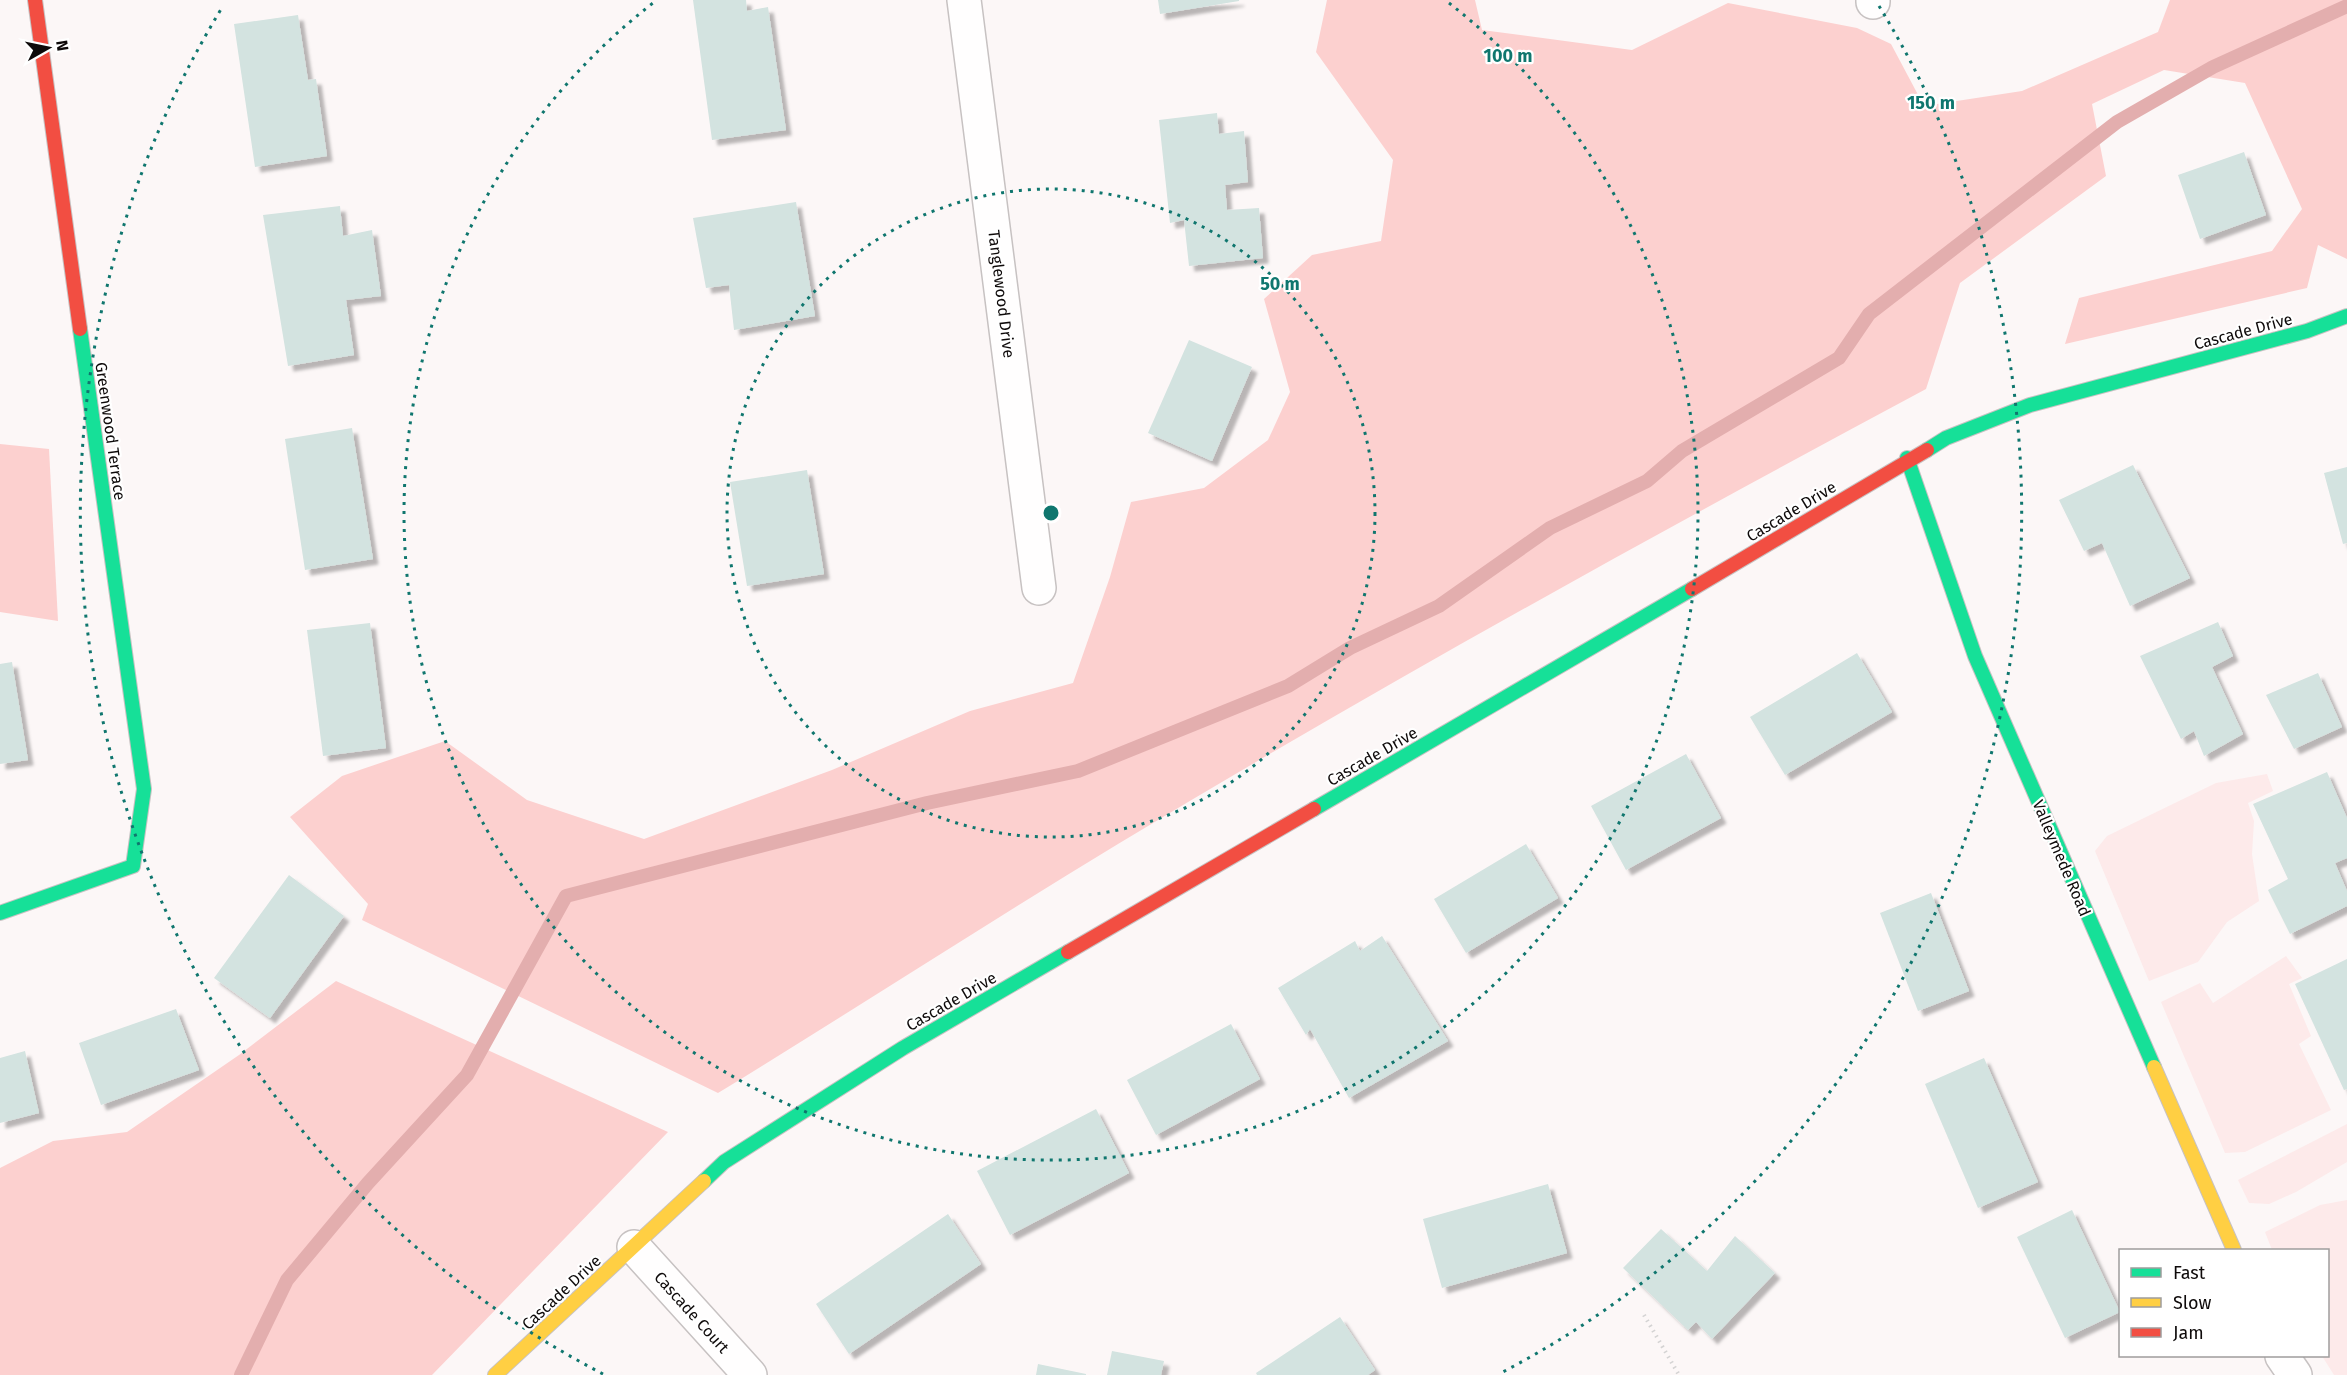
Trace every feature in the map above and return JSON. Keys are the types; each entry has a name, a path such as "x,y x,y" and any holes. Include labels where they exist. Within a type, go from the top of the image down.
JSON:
{"street":[{"name":"Greenwood Terrace","path":"0,913 133,866 144,789 35,0"},
{"name":"Tanglewood Drive","path":"964,0 1039,588"},
{"name":"Cascade Drive","path":"495,1375 724,1162 903,1048 1798,527 1907,458 1946,438 2030,405 2307,331 2347,316"},
{"name":"Valleymede Road","path":"1907,458 1975,656 2233,1249"},
{"name":"Cascade Court","path":"634,1247 750,1375"},
{"path":"2283,1357 2295,1375"}],"path":[{"path":"1644,1315 1679,1375"}],"shaded area":[{"path":"1327,0 1475,0 1482,30 1632,50 1728,3 1857,28 1891,44 1924,106 2022,91 2158,32 2170,0 2347,0 2347,259 2318,245 2307,288 2065,344 2079,298 2272,251 2302,209 2245,83 2164,70 2092,104 2106,176 1960,283 1926,389 1418,668 1218,784 1017,906 718,1093 362,920 368,904 290,817 342,776 445,741 527,800 644,839 832,770 970,711 1073,683 1110,577 1131,502 1204,488 1268,440 1290,392 1264,299 1312,255 1381,241 1393,160 1316,52"},
{"path":"0,444 49,449 58,621 0,612"},
{"path":"2267,774 2273,791 2248,803 2254,821 2252,854 2259,901 2227,922 2198,962 2149,981 2095,851 2107,836 2216,783"},
{"path":"2286,956 2302,978 2289,984 2311,1036 2299,1044 2331,1110 2245,1152 2225,1153 2161,1002 2200,983 2213,1003"},
{"path":"336,981 668,1132 432,1375 0,1375 0,1168 53,1141 127,1132 239,1055"},
{"path":"2347,1124 2347,1162 2296,1192 2269,1204 2249,1203 2238,1180"},
{"path":"2347,1200 2347,1375 2334,1375 2323,1357 2329,1357 2329,1249 2272,1249 2265,1232 2320,1205"}],"building":[{"path":"693,0 746,0 747,11 768,7 786,130 712,140"},
{"path":"1158,0 1239,0 1239,1 1160,14"},
{"path":"298,15 308,80 316,79 327,156 255,167 234,24"},
{"path":"1217,113 1219,134 1244,131 1248,182 1225,185 1227,210 1259,208 1263,258 1189,266 1184,220 1170,223 1159,120"},
{"path":"2244,152 2266,215 2200,239 2178,175"},
{"path":"796,202 815,316 734,330 729,285 706,288 693,218"},
{"path":"340,206 343,236 372,230 381,296 346,300 354,355 288,366 263,215"},
{"path":"1189,340 1252,367 1212,461 1148,433"},
{"path":"352,428 373,559 305,570 285,439"},
{"path":"2133,465 2190,578 2130,606 2102,543 2084,551 2059,500"},
{"path":"2347,467 2347,543 2343,544 2324,473"},
{"path":"807,470 824,574 747,586 730,482"},
{"path":"2218,622 2233,656 2212,667 2243,734 2204,756 2194,731 2181,739 2140,656"},
{"path":"370,623 386,748 323,756 307,630"},
{"path":"1857,653 1892,712 1785,775 1750,717"},
{"path":"12,662 28,760 0,764 0,664"},
{"path":"2318,673 2342,727 2294,749 2266,695"},
{"path":"1686,754 1721,818 1626,870 1591,806"},
{"path":"2327,772 2347,818 2347,858 2335,863 2347,891 2347,906 2290,934 2268,890 2288,879 2253,804"},
{"path":"1526,844 1558,898 1466,953 1434,899"},
{"path":"289,875 344,916 270,1018 214,978"},
{"path":"1931,893 1969,991 1918,1011 1880,913"},
{"path":"1382,936 1448,1041 1349,1098 1310,1029 1306,1035 1278,988 1355,941 1360,951"},
{"path":"2347,959 2347,1089 2344,1090 2295,984"},
{"path":"176,1009 199,1070 101,1105 79,1043"},
{"path":"1231,1024 1260,1079 1156,1135 1127,1080"},
{"path":"25,1051 39,1113 0,1123 0,1058"},
{"path":"1984,1058 2038,1182 1978,1208 1925,1084"},
{"path":"1096,1109 1129,1173 1010,1235 977,1171"},
{"path":"1548,1184 1567,1253 1442,1288 1423,1219"},
{"path":"2072,1210 2119,1312 2065,1338 2017,1237"},
{"path":"948,1214 981,1264 849,1354 816,1304"},
{"path":"1661,1229 1707,1271 1735,1236 1775,1273 1712,1339 1696,1322 1688,1330 1623,1268"},
{"path":"1340,1317 1375,1370 1368,1375 1257,1375 1256,1373"},
{"path":"1112,1351 1164,1361 1161,1375 1107,1375"},
{"path":"1038,1364 1086,1374 1086,1375 1036,1375"}],"waterway":[{"path":"241,1375 287,1280 368,1183 467,1075 566,896 927,803 1078,771 1288,686 1350,648 1439,606 1550,528 1647,481 1682,451 1839,358 1869,314 2117,122 2213,67 2347,6"}],"traffic: fast":[{"path":"1927,450 1946,438 2030,405 2307,331 2347,316"},
{"path":"0,913 133,866 144,789 80,329"},
{"path":"1907,458 1975,656 2154,1067"},
{"path":"1314,809 1692,589"},
{"path":"704,1181 724,1162 903,1048 1068,952"}],"traffic: slow":[{"path":"2154,1067 2234,1249"},
{"path":"495,1375 704,1181"}],"traffic: jam":[{"path":"35,0 80,329"},
{"path":"1692,589 1927,450"},
{"path":"1068,952 1314,809"}]}
